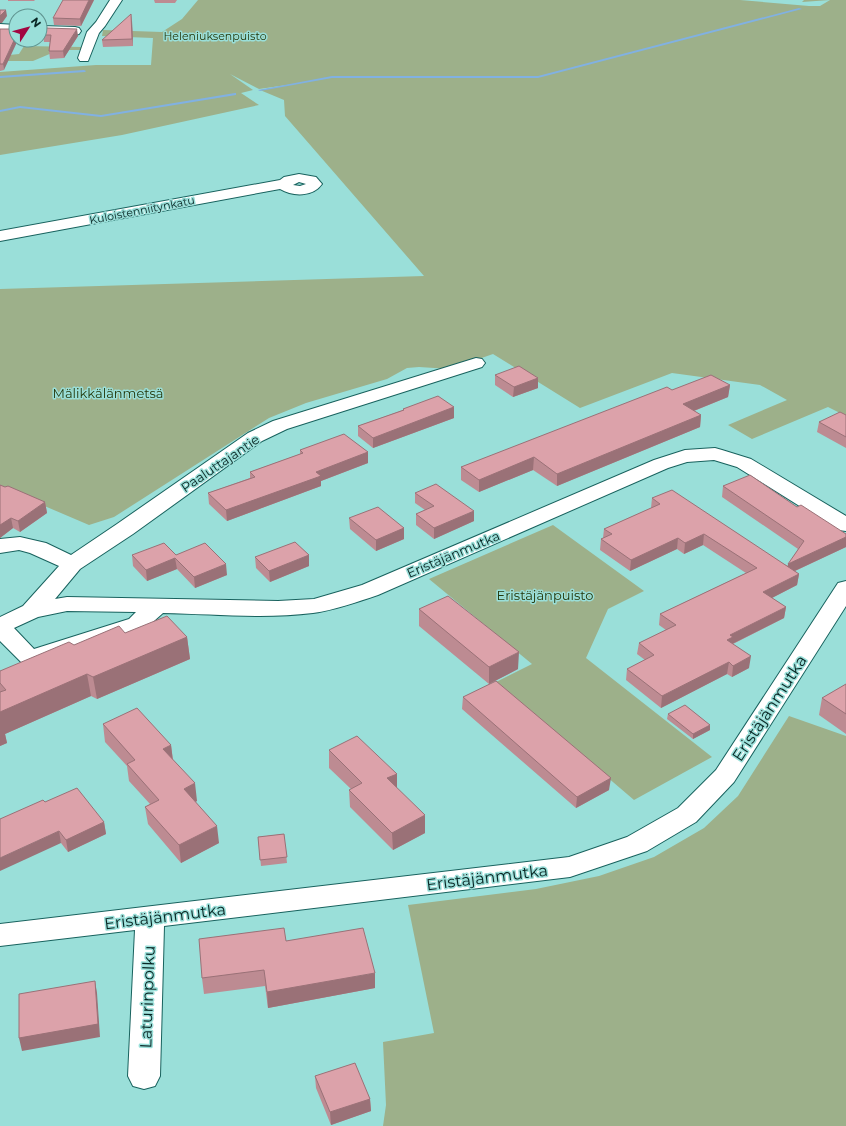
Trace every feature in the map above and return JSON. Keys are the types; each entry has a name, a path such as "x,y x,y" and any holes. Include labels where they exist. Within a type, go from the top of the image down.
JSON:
{"street":[{"path":"84,58 93,32 101,24 116,0"},
{"path":"48,30 93,32"},
{"name":"Kuloistenniitynkatu","path":"0,236 51,228 285,184 290,180 303,178 314,182 316,192"},
{"name":"Paaluttajantie","path":"0,626 32,611 72,564 255,437 280,425 476,363"},
{"name":"Eristäjänmutka","path":"32,611 67,604 278,608 314,606 370,590 661,464 684,456 714,454 744,463 846,525"},
{"path":"0,546 20,543 38,548 72,564"},
{"name":"Eristäjänmutka","path":"0,935 570,867 637,844 687,815 725,776 846,588"},
{"path":"0,626 30,658 137,624 157,606"},
{"name":"Laturinpolku","path":"144,1076 150,918"}],"green space":[{"name":"Mälikkälänmetsä","path":"198,0 740,0 820,6 830,0 846,0 846,416 828,407 752,439 728,425 787,400 760,385 672,373 580,408 493,354 450,369 419,367 407,368 387,379 306,403 269,418 114,517 89,525 0,487 0,289 424,276 285,116 284,100 260,90 294,84 259,89 230,74 253,90 241,93 259,105 122,135 0,155 0,72 96,65 151,65 153,38 102,36 103,30 162,32 182,19"},
{"path":"804,0 830,0 802,2"},
{"path":"82,47 81,50 59,50 33,61 0,61 0,56 19,54 23,48"},
{"name":"Eristäjänpuisto","path":"553,525 644,591 608,609 586,658 712,757 634,800 496,682 532,664 429,579"},
{"path":"789,716 846,736 846,1126 383,1126 386,1105 383,1042 434,1033 408,905 536,889 599,876 654,857 704,828 738,796"}],"building":[{"path":"63,0 89,0 80,19 53,18"},
{"path":"0,10 6,10 0,16"},
{"path":"131,14 132,39 102,40"},
{"path":"48,28 77,29 63,51 49,51 51,35 48,35"},
{"path":"0,29 8,29 8,48 10,48 3,64 0,64"},
{"path":"519,366 538,378 514,387 495,375"},
{"path":"711,375 730,385 683,404 701,415 557,474 534,457 479,480 461,467 667,387 672,390"},
{"path":"438,396 454,407 373,438 358,426 404,410 403,409"},
{"path":"840,412 846,415 846,437 819,422"},
{"path":"344,434 368,452 316,472 321,476 226,510 208,493 255,477 250,472 303,453 300,450"},
{"path":"750,475 797,507 801,505 846,534 846,537 788,564 804,541 723,486"},
{"path":"436,484 474,511 434,528 416,514 434,506 415,493"},
{"path":"0,485 5,487 8,486 45,502 18,521 11,518 0,525"},
{"path":"672,490 799,574 763,592 786,607 730,635 733,637 727,640 751,656 733,666 729,662 662,696 627,669 654,655 639,643 676,625 660,614 757,568 704,534 685,543 678,538 631,560 601,539 612,534 604,529 660,504 652,498"},
{"path":"378,507 404,528 376,540 349,518"},
{"path":"295,542 309,555 269,571 255,557"},
{"path":"164,543 176,555 205,543 226,564 194,577 175,558 146,570 132,555"},
{"path":"448,596 519,652 489,667 419,609"},
{"path":"167,616 187,637 93,677 87,674 0,712 0,692 6,690 0,683 0,671 69,642 74,645 119,626 125,633"},
{"path":"496,681 611,778 577,797 463,697"},
{"path":"846,684 846,714 822,698"},
{"path":"685,705 710,725 693,734 668,714"},
{"path":"137,708 171,745 163,749 195,783 184,789 217,826 179,845 145,807 159,800 127,764 135,760 103,724"},
{"path":"357,736 397,774 387,778 425,815 392,833 349,790 362,783 329,750"},
{"path":"77,788 104,822 66,840 59,831 0,858 0,819 43,800 45,802"},
{"path":"284,834 287,857 260,860 258,837"},
{"path":"284,928 286,941 363,928 375,973 267,992 264,970 202,978 199,939"},
{"path":"95,981 98,1024 19,1038 19,994"},
{"path":"355,1063 370,1099 330,1112 315,1076"}],"waterway":[{"path":"260,90 332,77 538,77 800,9"},
{"path":"0,77 84,71"},
{"path":"0,111 20,107 101,116 235,94"}],"park label":[{"name":"Heleniuksenpuisto","path":"215,36"}]}
